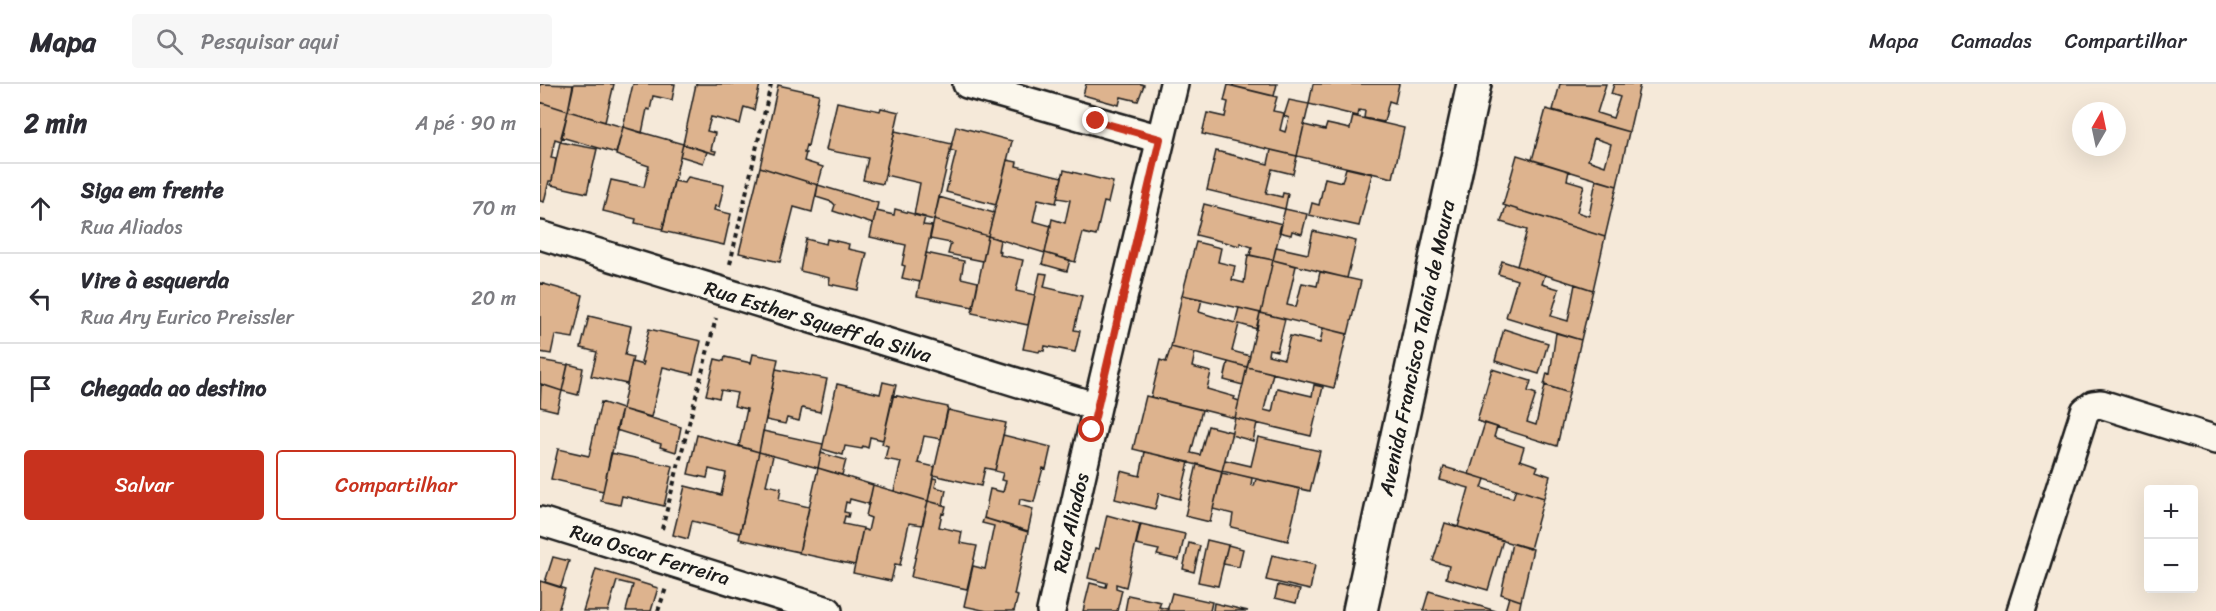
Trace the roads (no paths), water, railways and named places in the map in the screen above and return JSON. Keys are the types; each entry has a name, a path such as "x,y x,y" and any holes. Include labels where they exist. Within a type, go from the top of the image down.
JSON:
{"street":[{"path":"967,84 1160,139"},
{"name":"Rua Aliados","path":"1051,611 1174,84"},
{"name":"Avenida Francisco Talaia de Moura","path":"1360,611 1474,84"},
{"name":"Rua Esther Squeff da Silva","path":"540,235 1097,407"},
{"path":"2020,611 2085,411 2093,405 2101,404 2216,440"},
{"name":"Rua Oscar Ferreira","path":"540,521 828,611"}]}
